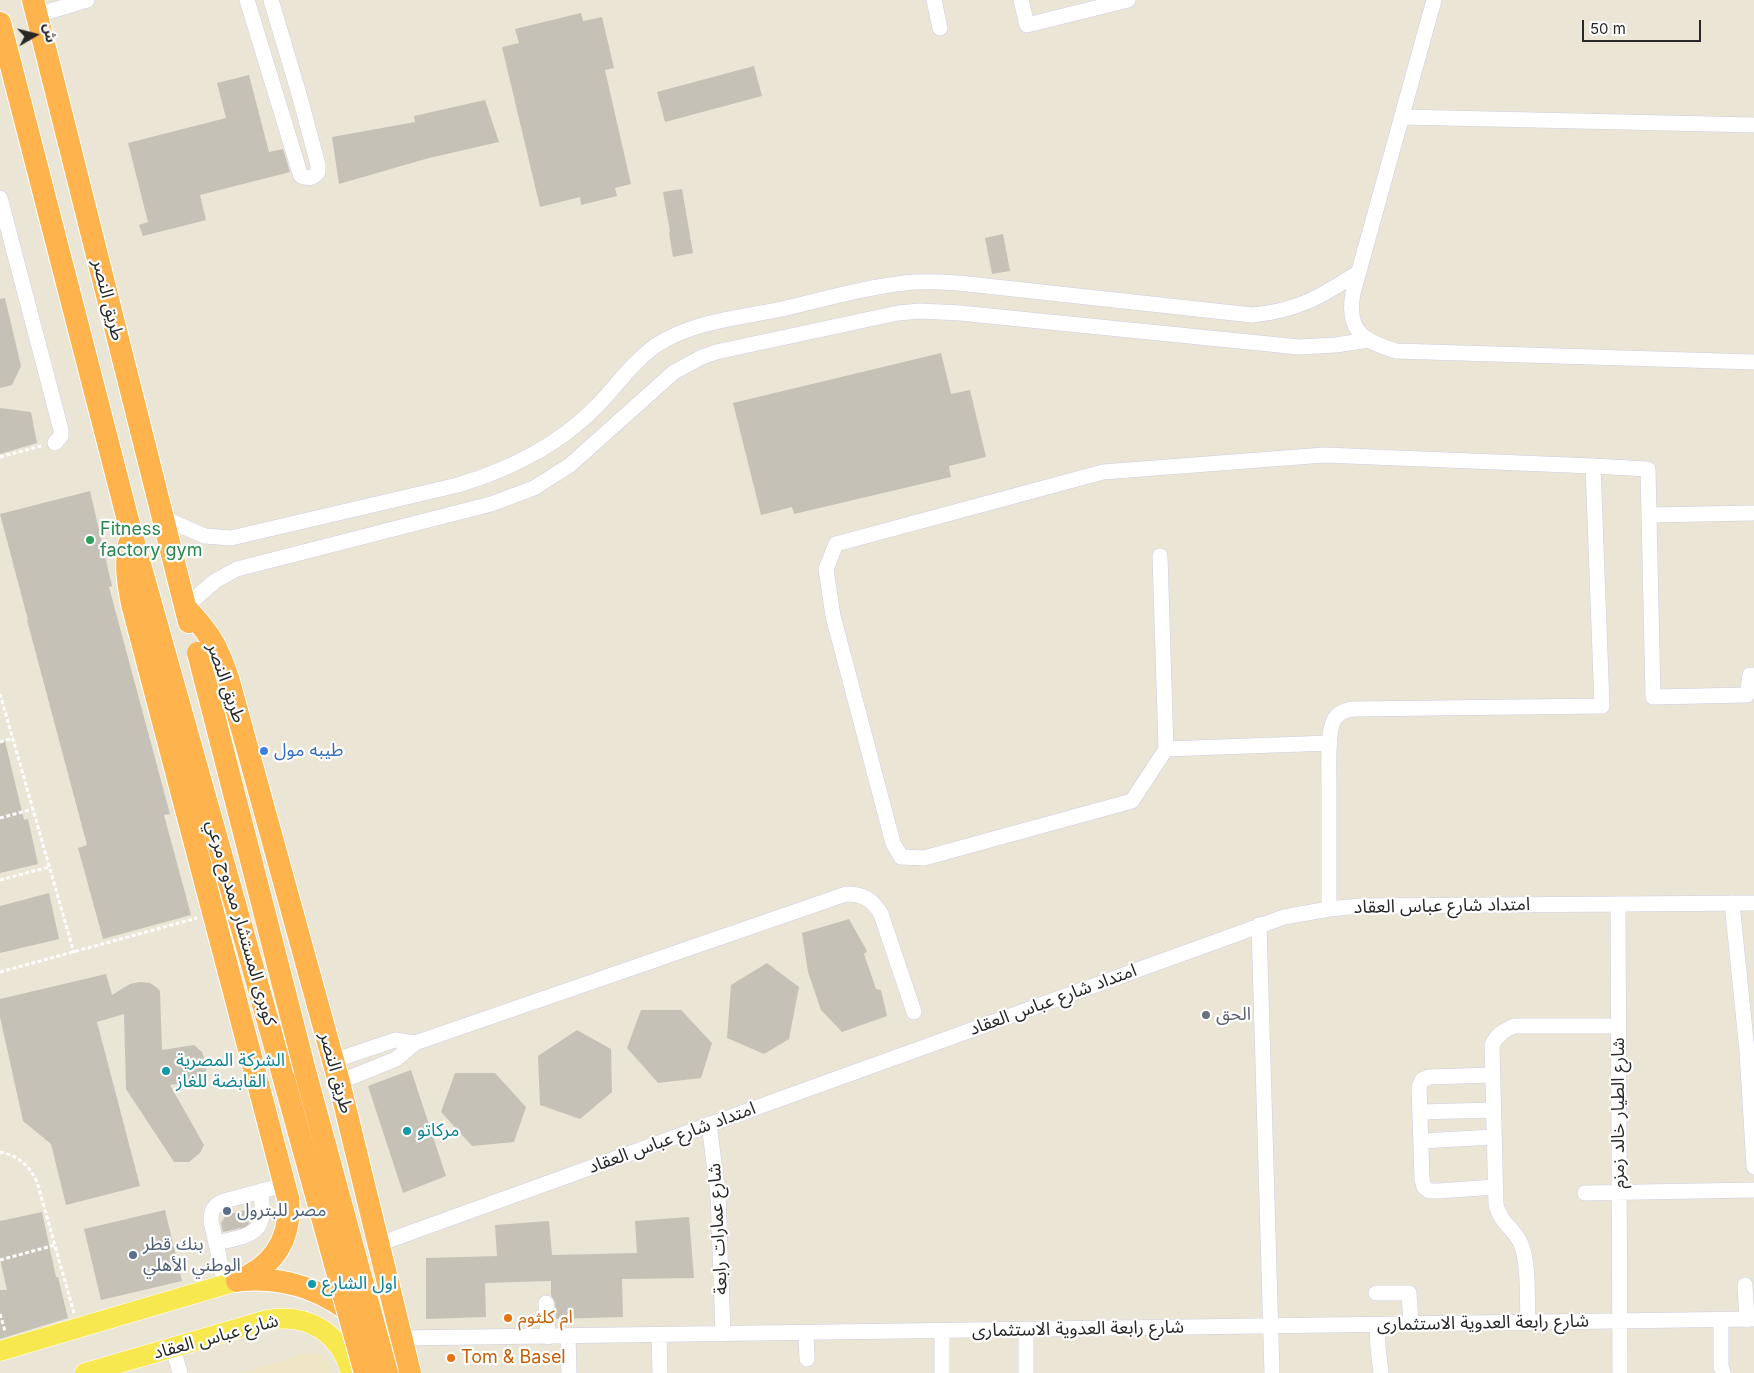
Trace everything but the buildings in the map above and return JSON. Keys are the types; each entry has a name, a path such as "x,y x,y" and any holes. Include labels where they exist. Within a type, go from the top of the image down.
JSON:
{"highway":[{"name":"طريق النصر","path":"35,8 185,607 204,627 219,651 228,678 336,1072 410,1373"},
{"name":"طريق النصر","path":"0,24 131,532 127,556 127,580 212,914 286,1191 289,1211 288,1224 279,1249 261,1269 231,1282"},
{"name":"كوبرى المستشار ممدوح مرعي","path":"131,532 366,1373"},
{"name":"كوبرى المستشار ممدوح مرعي","path":"185,607 305,1071 387,1373"},
{"path":"286,1191 308,1206 330,1203 351,1185 357,1170 358,1159"},
{"path":"231,1282 254,1279 287,1282 319,1293 335,1301 363,1324 394,1373"}],"main road":[{"path":"0,1351 231,1282"},
{"name":"شارع عباس العقاد","path":"85,1373 279,1318 292,1318 316,1326 327,1333 343,1352 351,1373"}],"street":[{"path":"35,8 87,0"},
{"path":"247,0 301,176 308,179 314,177 318,172 318,165 272,0"},
{"path":"934,0 940,28"},
{"path":"1021,0 1027,25 1128,0"},
{"path":"1434,0 1350,307 1352,321 1359,334 1368,340 1396,351 1754,362"},
{"path":"264,55 286,48"},
{"path":"277,99 299,94"},
{"path":"1403,117 1754,125"},
{"path":"0,198 61,430 61,436 54,443"},
{"path":"163,518 205,536 231,538 449,488 484,478 509,468 556,441 596,407 634,364 657,345 674,335 711,323 886,286 916,282 959,282 1252,315 1296,308 1323,295 1359,272"},
{"path":"185,607 215,581 243,567 491,504 534,488 570,465 674,372 702,357 716,352 898,313 920,311 960,313 1299,347 1327,346 1368,340"},
{"path":"1160,556 1166,749 1132,801 924,858 901,857 893,844 833,616 826,569 836,544 1103,472 1324,455 1648,469 1653,697 1747,695 1750,675 1754,675"},
{"path":"1329,909 1330,743 1334,719 1339,714 1346,710 1602,706 1593,466"},
{"path":"1649,515 1754,513"},
{"path":"1166,749 1330,743"},
{"path":"336,1072 396,1059 415,1043 846,894 867,897 875,904 881,914 914,1012"},
{"path":"1732,903 1750,1052 1754,1167"},
{"name":"امتداد شارع عباس العقاد","path":"379,1244 1284,917 1329,909 1361,906 1754,903"},
{"name":"شارع الطيار خالد زمزم","path":"1618,904 1620,1373"},
{"path":"1259,925 1272,1373"},
{"path":"1528,1323 1524,1253 1517,1237 1498,1215 1496,1206 1492,1045 1496,1036 1514,1026 1618,1026"},
{"path":"336,1072 395,1040 415,1043"},
{"path":"1492,1075 1425,1078 1419,1087 1420,1141 1423,1184 1426,1190 1438,1191 1495,1187"},
{"path":"1420,1112 1494,1110"},
{"name":"شارع عمارات رابعة","path":"709,1124 718,1194 723,1334"},
{"path":"1420,1141 1494,1137"},
{"path":"1585,1193 1754,1190"},
{"path":"231,1282 216,1243 211,1212 216,1204 255,1193 286,1191"},
{"path":"245,1210 255,1193"},
{"path":"216,1243 237,1233 251,1233 261,1222 264,1208 255,1193"},
{"path":"1745,1285 1750,1319"},
{"path":"1376,1293 1409,1293 1411,1324"},
{"path":"546,1303 548,1336"},
{"name":"شارع رابعة العدوية الاستثمارى","path":"402,1338 1750,1319"},
{"path":"1721,1320 1721,1366 1723,1373"},
{"path":"1377,1325 1381,1373"},
{"path":"1026,1330 1026,1373"},
{"path":"942,1331 942,1373"},
{"path":"806,1333 807,1359"},
{"path":"659,1335 660,1373"},
{"path":"568,1336 569,1373"},
{"path":"173,1348 180,1373"}],"path":[{"path":"0,457 54,443"},
{"path":"0,694 74,953"},
{"path":"0,742 13,738"},
{"path":"0,818 33,809"},
{"path":"0,880 49,867"},
{"path":"0,972 212,914"},
{"path":"0,1152 11,1154 22,1160 31,1170 37,1182 78,1328"},
{"path":"0,1260 55,1245"}],"shaded area":[{"path":"305,1353 319,1354 329,1362 333,1373 244,1373"}],"tunnel":[{"path":"239,1228 245,1210"}],"place":[{"name":"Fitness factory gym","path":"90,540"},
{"name":"طيبه مول","path":"264,751"},
{"name":"الحق","path":"1206,1015"},
{"name":"الشركة المصرية القابضة للغاز","path":"166,1071"},
{"name":"مركاتو","path":"407,1131"},
{"name":"مصر للبترول","path":"227,1211"},
{"name":"بنك قطر الوطني الأهلي","path":"133,1255"},
{"name":"اول الشارع","path":"312,1284"},
{"name":"ام كلثوم","path":"508,1318"},
{"name":"Tom & Basel","path":"451,1358"}]}
